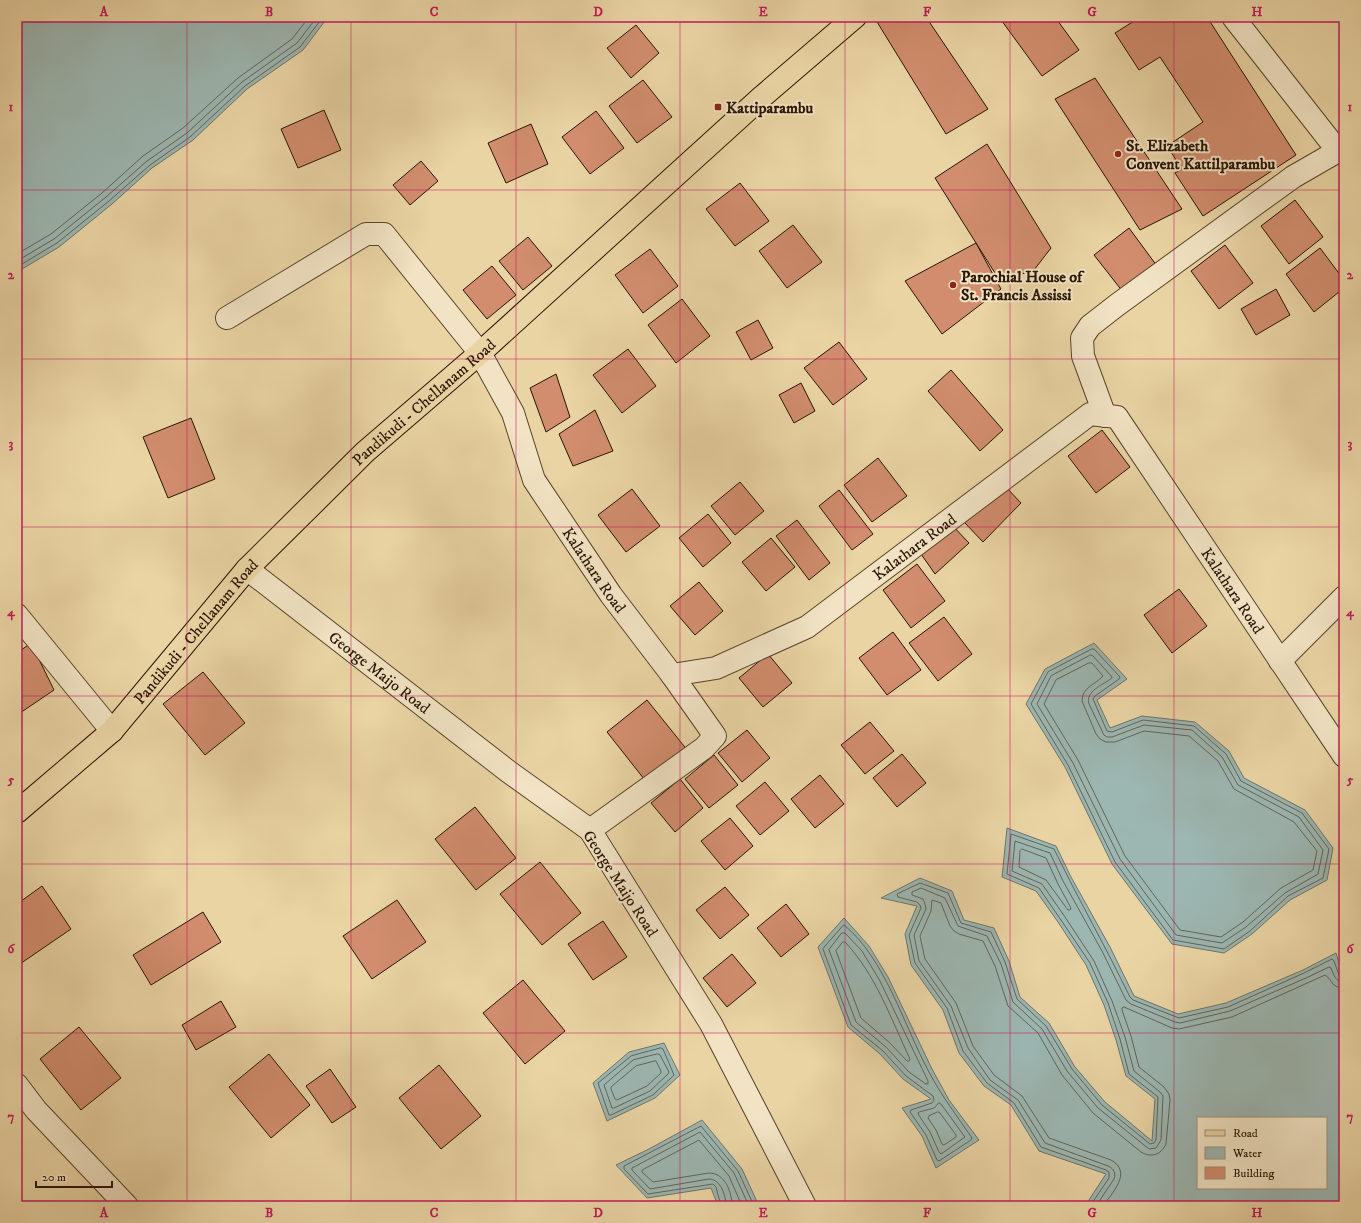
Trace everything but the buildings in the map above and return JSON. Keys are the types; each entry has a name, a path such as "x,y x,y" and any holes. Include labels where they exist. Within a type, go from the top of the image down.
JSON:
{"main road":[{"name":"Pandikudi - Chellanam Road","path":"17,812 112,731 247,569 365,452 480,353 763,96 855,17"}],"street":[{"path":"1105,416 1083,356 1082,338 1090,326 1293,177 1342,154 1233,17"},
{"name":"Kalathara Road","path":"227,318 366,234 384,234 480,353 513,413 534,480 611,595 672,675 716,668 807,627 1090,414 1117,417 1344,756"},
{"name":"George Maijo Road","path":"247,569 509,772 590,830 711,1024 805,1206"},
{"path":"1280,661 1344,597"},
{"path":"17,616 112,731"},
{"path":"590,830 704,748 715,736 672,675"},
{"path":"17,1085 36,1110 127,1206"}],"water":[{"path":"17,17 328,17 303,50 247,89 193,140 152,168 112,204 59,247 17,272"},
{"path":"1094,643 1127,679 1097,700 1110,728 1142,716 1195,722 1229,751 1244,778 1305,810 1333,848 1327,880 1290,900 1252,934 1224,953 1172,944 1112,864 1065,767 1026,704 1045,669"},
{"path":"1007,828 1056,846 1071,877 1110,947 1134,996 1178,1014 1226,1003 1303,970 1336,953 1344,980 1344,1206 1085,1206 1106,1174 1039,1151 1011,1105 984,1086 959,1053 943,1010 911,965 905,934 917,906 881,898 920,878 952,891 964,920 994,928 1009,961 1020,997 1049,1023 1075,1067 1105,1102 1152,1141 1155,1099 1126,1076 1104,1005 1086,965 1036,891 1002,877"},
{"path":"844,918 869,946 888,977 932,1069 949,1100 979,1140 936,1168 922,1136 902,1108 931,1099 903,1079 880,1054 848,1027 818,947"},
{"path":"664,1043 680,1075 655,1098 607,1121 593,1083 629,1052"},
{"path":"702,1120 742,1169 759,1206 718,1206 711,1188 647,1198 616,1165"}],"place":[{"name":"Kattiparambu","path":"718,107"},
{"name":"St. Elizabeth Convent Kattilparambu","path":"1118,154"},
{"name":"Parochial House of St. Francis Assissi","path":"953,285"}]}
